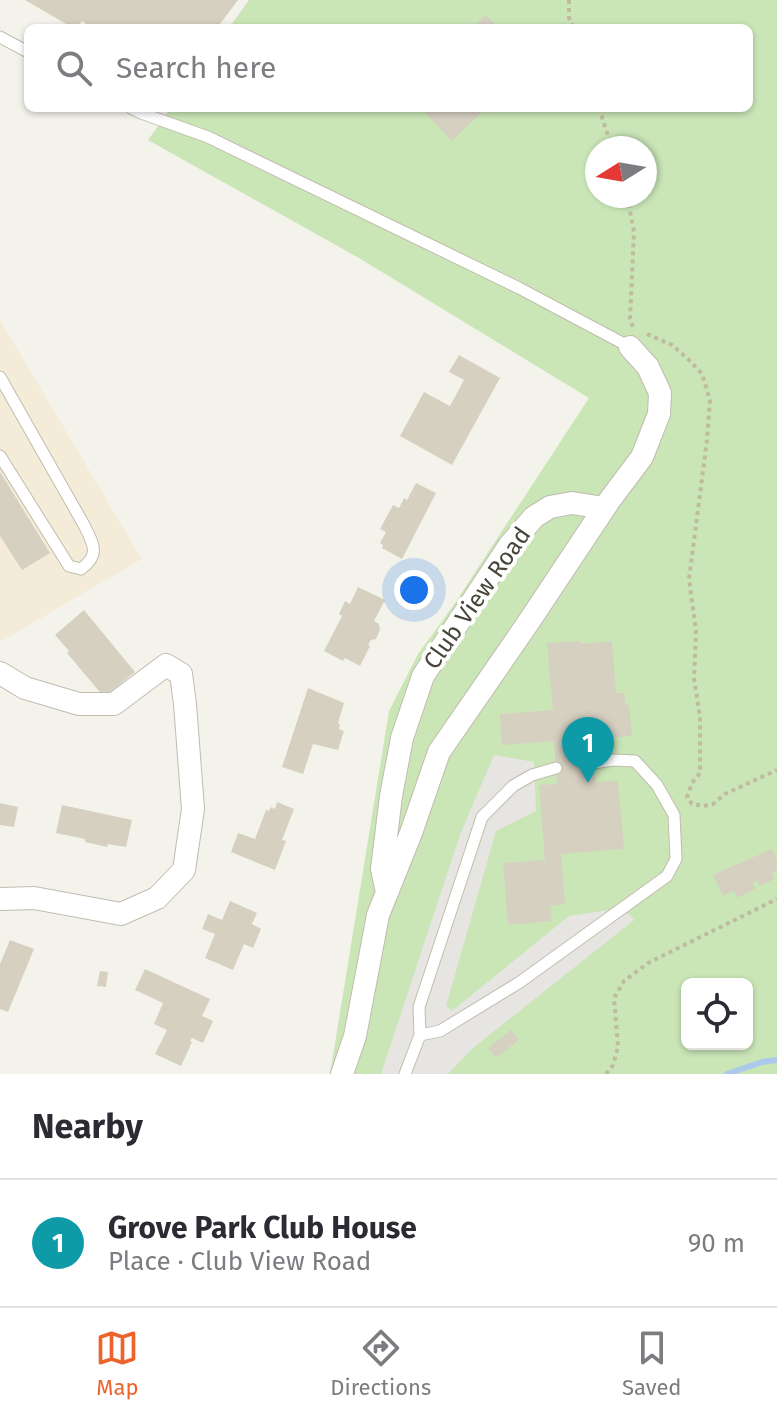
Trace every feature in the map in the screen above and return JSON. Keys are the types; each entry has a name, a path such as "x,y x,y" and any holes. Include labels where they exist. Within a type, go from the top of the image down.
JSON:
{"street":[{"name":"Club View Road","path":"342,1074 355,1036 378,915 439,752 642,457 659,414 660,393 636,336"},
{"name":"Club View Road","path":"387,893 382,869 391,796 402,738 423,676 509,546 534,517 550,507 572,503 604,508"},
{"path":"0,673 25,688 79,704 114,704 166,665 181,674 193,809 184,870 157,898 121,914 34,898 0,899"}],"lane":[{"path":"0,37 24,50"},
{"path":"139,112 208,137 519,288 636,336"},
{"path":"0,377 84,525 94,547 91,562 81,569 69,566 0,456"},
{"path":"420,1035 440,1031 520,982 667,876 676,859 674,815 657,785 635,761 593,763"},
{"path":"405,1074 420,1035 419,1007 482,817 513,786 532,775 556,768"}],"path":[{"path":"569,0 572,24"},
{"path":"600,112 608,136"},
{"path":"629,208 634,232 630,319 636,336 672,345 702,374 710,400 689,579 696,631 694,678 700,717 700,773 687,797 692,804 713,804 725,794 777,770"},
{"path":"606,1074 613,1065 618,1047 614,998 624,981 648,963 777,899"}],"shaded area":[{"path":"0,320 142,559 0,642"},
{"path":"494,755 534,762 536,811 496,831 446,1006 452,1011 569,916 623,908 634,920 473,1048 448,1074 381,1074 461,832"}],"green space":[{"path":"249,0 777,0 777,1074 330,1074 389,711 418,654 453,606 589,398 359,258 148,140 168,112 753,112 753,24 232,24"}],"building":[{"path":"25,0 238,0 220,24 86,24 82,21 80,24 66,24"},
{"path":"486,15 494,24 476,24"},
{"path":"424,112 482,112 452,141"},
{"path":"459,355 500,378 452,465 400,436 424,392 450,406 464,380 449,372"},
{"path":"0,472 50,553 22,570 0,536"},
{"path":"416,483 436,493 402,559 382,548 380,543 386,532 380,529 393,505 399,508"},
{"path":"358,587 385,600 374,621 379,624 380,630 376,639 368,645 360,666 324,651 342,616 339,614 345,601 350,604"},
{"path":"84,610 135,672 104,697 55,635"},
{"path":"581,641 581,644 612,641 616,693 625,693 625,705 629,705 632,736 592,739 595,782 618,781 624,849 561,854 565,904 550,906 552,921 508,925 503,863 545,860 539,785 557,784 554,741 502,745 500,714 553,710 547,643"},
{"path":"308,688 344,703 338,723 339,729 344,731 338,750 313,744 303,774 282,767"},
{"path":"277,802 294,809 275,870 231,852 238,833 255,839 266,810 269,811 271,807 275,809"},
{"path":"0,803 18,807 14,827 0,825"},
{"path":"62,805 132,820 126,847 108,844 107,847 56,833"},
{"path":"772,849 777,861 777,870 772,873 775,879 759,886 757,881 753,883 755,889 737,898 734,891 723,896 713,875"},
{"path":"230,901 257,913 252,924 261,929 253,948 244,944 233,970 205,958 215,934 202,929 208,914 222,920"},
{"path":"10,940 34,949 8,1012 0,1009 0,964"},
{"path":"145,969 210,999 202,1016 213,1021 203,1043 192,1038 181,1066 155,1054 167,1030 154,1024 163,1003 135,990"},
{"path":"100,971 108,972 106,987 97,986"},
{"path":"511,1030 519,1040 496,1058 488,1048"}],"waterway":[{"path":"727,1074 777,1060"}],"place":[{"name":"Grove Park Club House","path":"588,783"}]}
